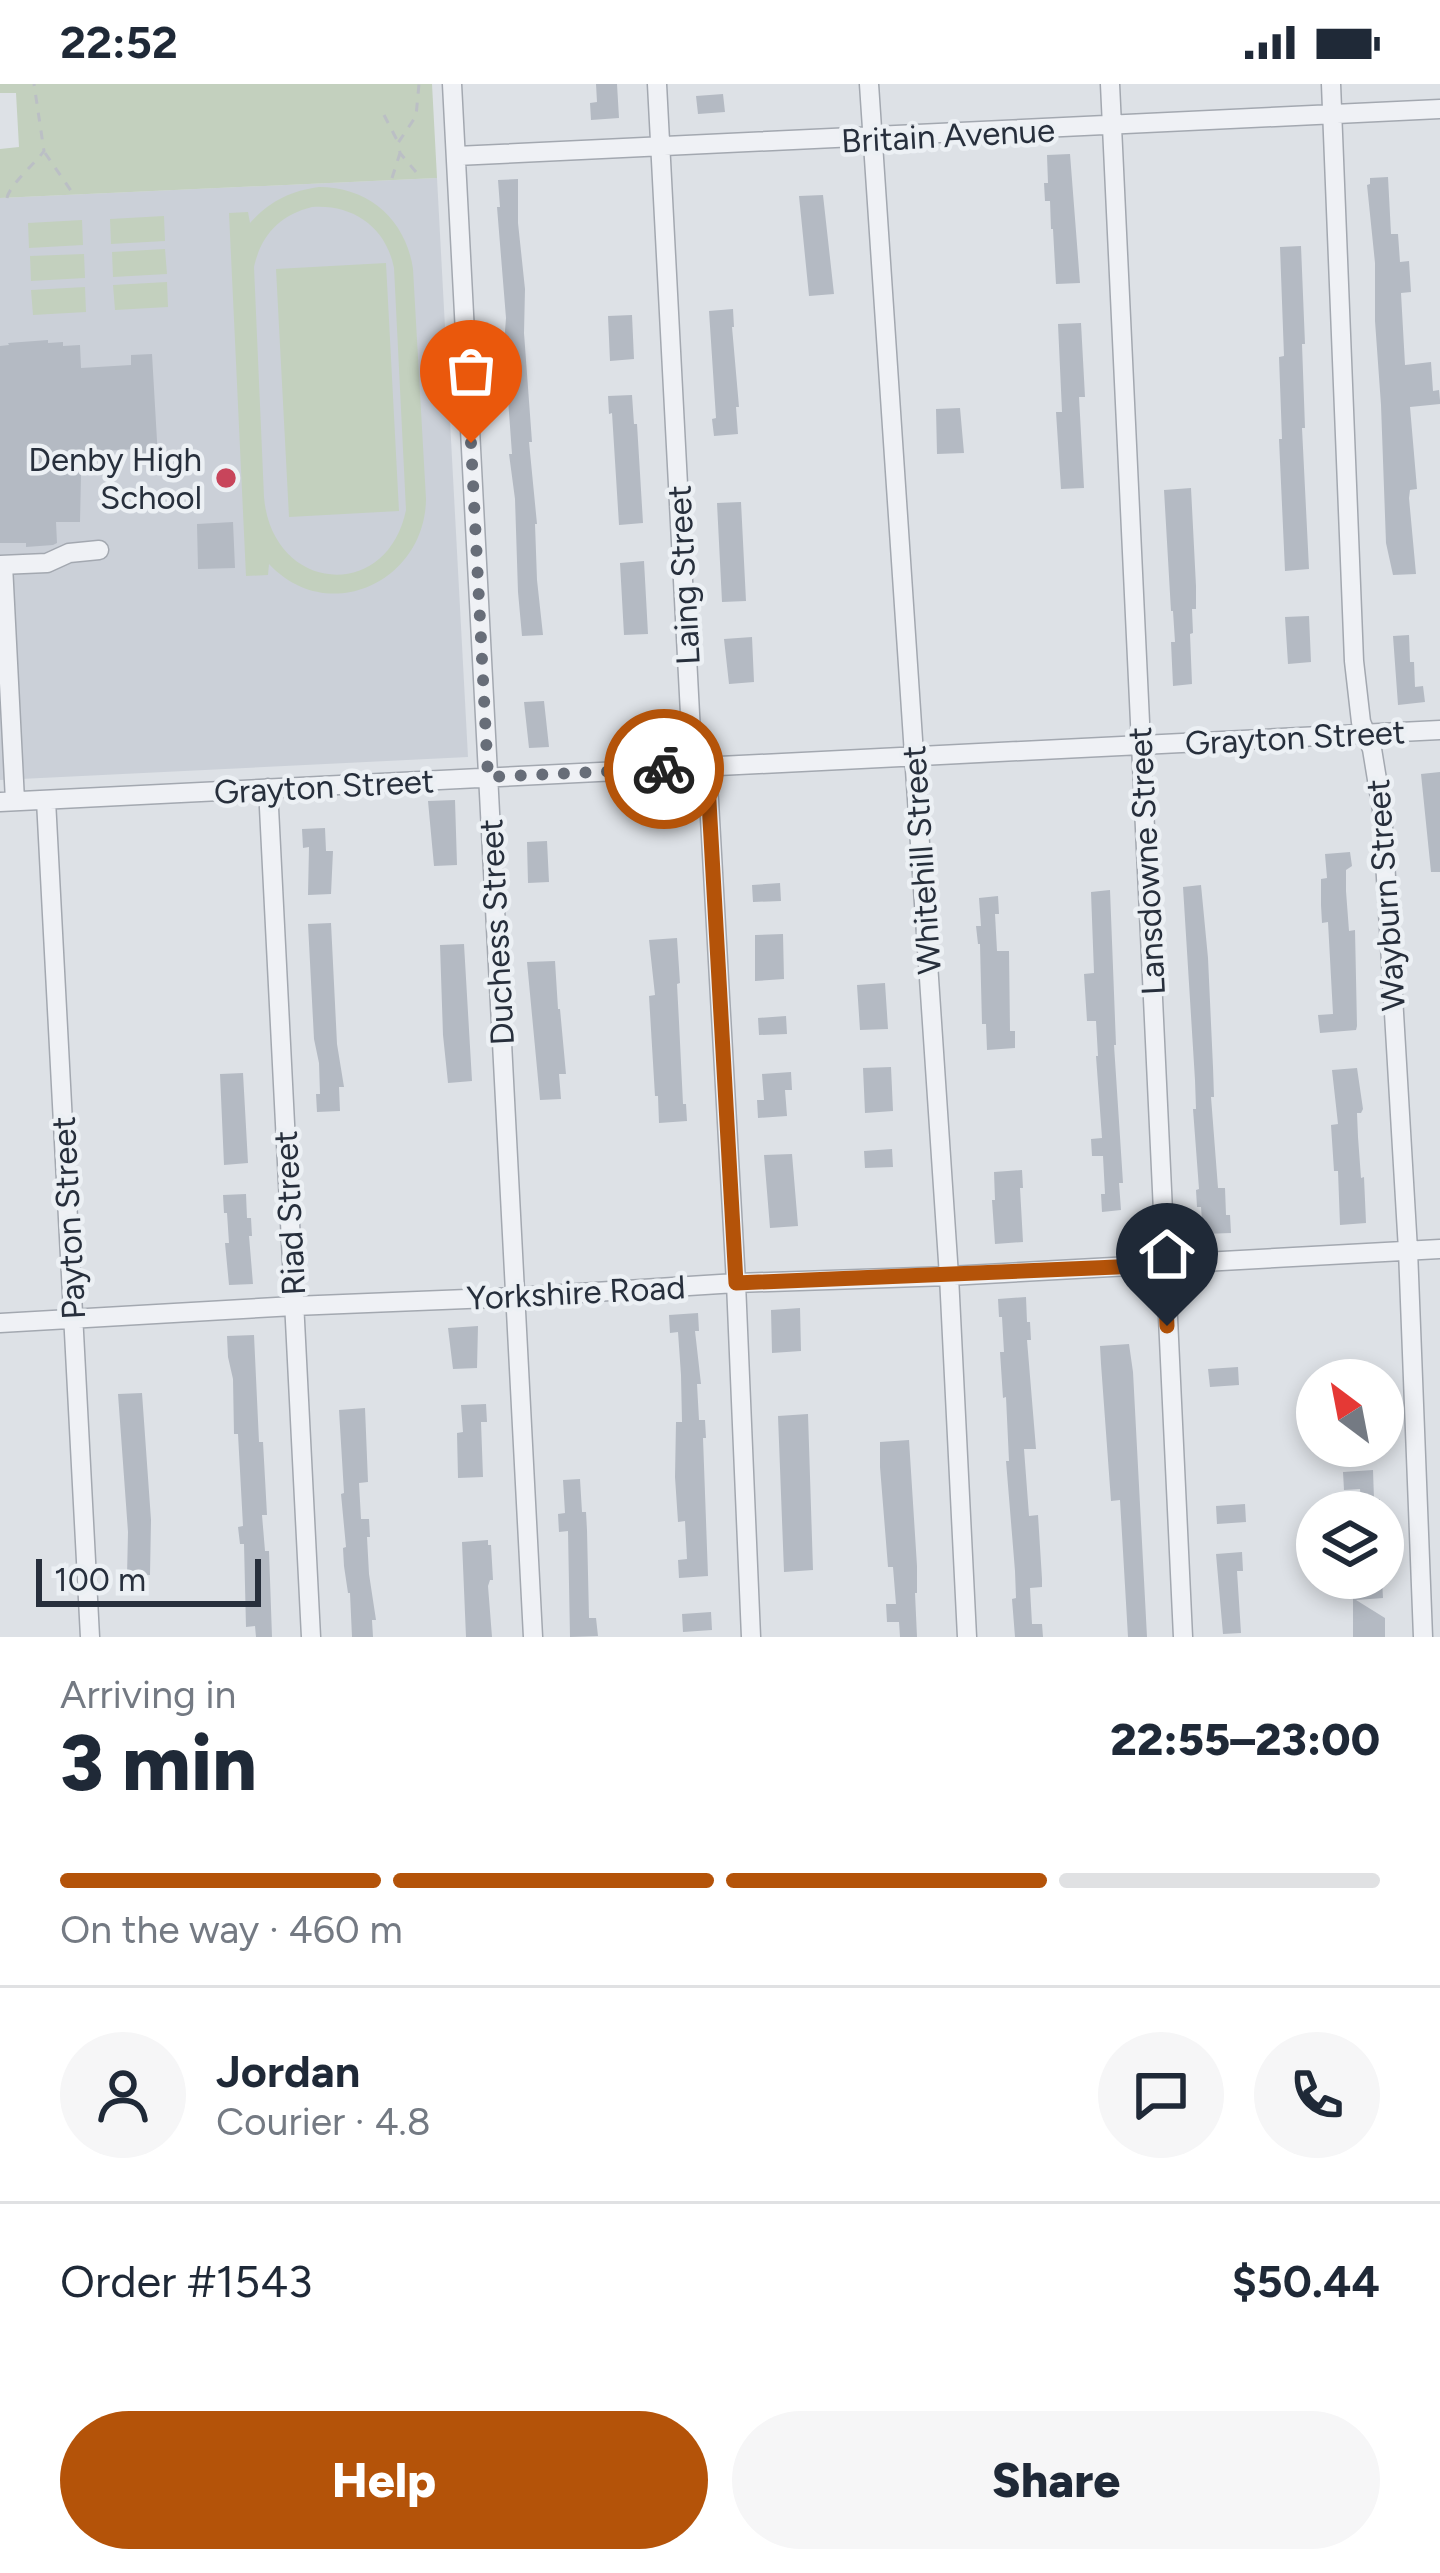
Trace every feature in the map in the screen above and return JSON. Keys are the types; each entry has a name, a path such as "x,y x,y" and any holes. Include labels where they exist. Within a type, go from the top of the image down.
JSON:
{"street":[{"name":"Duchess Street","path":"452,84 533,1637"},
{"name":"Laing Street","path":"657,84 692,752 708,784 751,1637"},
{"name":"Whitehill Street","path":"868,84 949,1276 967,1637"},
{"name":"Lansdowne Street","path":"1110,84 1183,1637"},
{"name":"Wayburn Street","path":"1330,84 1354,661 1360,722 1372,749 1382,810 1408,1250 1424,1637"},
{"name":"Britain Avenue","path":"456,156 1440,109"},
{"path":"8,802 2,565 47,563 69,553 99,550"},
{"name":"Grayton Street","path":"8,802 1440,730"},
{"name":"Riad Street","path":"268,788 310,1637"},
{"name":"Payton Street","path":"46,800 89,1637"},
{"name":"Yorkshire Road","path":"0,1323 1440,1249"}],"path":[{"path":"34,84 44,152 74,195"},
{"path":"398,143 416,116 419,84"},
{"path":"384,115 400,153 416,172"},
{"path":"8,198 8,190 44,152"},
{"path":"392,178 400,153"}],"shaded area":[{"name":"Denby High School","path":"437,178 468,757 0,780 0,198"}],"green space":[{"path":"0,84 432,84 437,178 0,198 0,149 19,147 16,93 0,93"},
{"path":"319,187 354,193 382,210 402,236 413,269 426,499 421,528 409,553 391,573 344,593 318,592 293,583 269,564 268,575 246,576 229,213 248,212 250,223 290,194","holes":["312,207 354,214 375,230 394,268 406,510 395,540 377,561 355,572 331,574 307,568 287,553 272,529 264,497 254,267 267,236 281,221"]},
{"path":"164,216 165,241 111,244 110,219"},
{"path":"82,220 83,245 29,248 28,223"},
{"path":"165,249 167,274 113,277 112,252"},
{"path":"84,254 85,278 31,281 30,256"},
{"path":"386,263 399,511 289,517 276,269"},
{"path":"167,282 168,307 115,310 113,285"},
{"path":"85,287 86,312 33,315 31,290"}],"building":[{"path":"596,84 617,84 619,118 591,120"},
{"path":"723,94 725,112 698,114 696,96"},
{"path":"1070,154 1080,283 1056,284 1050,201 1045,201 1047,155"},
{"path":"1388,177 1391,234 1398,234 1400,262 1409,261 1411,292 1401,293 1405,365 1431,362 1433,391 1439,390 1440,400 1440,404 1410,407 1417,489 1410,490 1409,498 1416,574 1393,575 1386,543 1375,263 1367,185 1370,178"},
{"path":"518,179 543,635 522,636 497,207 498,180"},
{"path":"823,195 834,294 809,296 799,196"},
{"path":"1301,246 1309,569 1285,571 1279,439 1279,357 1284,356 1280,247"},
{"path":"733,309 738,434 714,436 709,311"},
{"path":"632,315 634,359 610,361 608,316"},
{"path":"1081,323 1084,488 1061,489 1058,324"},
{"path":"63,342 63,346 80,345 81,368 131,365 131,355 152,354 158,458 136,459 136,449 86,452 80,522 56,522 57,543 53,545 0,543 0,346"},
{"path":"632,395 643,523 619,525 608,396"},
{"path":"960,408 964,453 937,454 936,409"},
{"path":"1191,488 1196,586 1190,634 1192,684 1173,686 1171,642 1175,642 1164,490"},
{"path":"741,502 746,601 722,602 717,503"},
{"path":"233,522 235,568 198,569 197,524"},
{"path":"644,561 648,634 624,635 620,563"},
{"path":"1309,616 1311,662 1288,664 1285,617"},
{"path":"1409,635 1415,687 1423,686 1425,702 1398,705 1393,636"},
{"path":"752,637 754,682 729,684 724,639"},
{"path":"544,701 549,747 529,748 524,702"},
{"path":"1440,772 1440,872 1431,872 1421,774"},
{"path":"455,800 457,865 434,866 428,801"},
{"path":"325,828 326,851 333,851 331,894 308,895 309,847 303,848 302,829"},
{"path":"547,841 549,882 528,883 527,842"},
{"path":"1350,852 1346,891 1349,931 1355,930 1357,1026 1356,1030 1320,1033 1318,1015 1333,1014 1328,922 1322,923 1321,905 1321,879 1327,878 1325,854"},
{"path":"780,883 781,901 753,902 752,885"},
{"path":"1201,885 1218,1188 1225,1188 1231,1233 1203,1234 1201,1207 1197,1207 1183,887"},
{"path":"1110,890 1123,1183 1119,1183 1121,1210 1102,1212 1103,1156 1092,1156 1091,1139 1102,1138 1096,1021 1087,1021 1084,974 1094,973 1091,892"},
{"path":"998,896 997,951 1009,951 1010,1031 1015,1031 1015,1048 987,1050 976,926 981,926 979,898"},
{"path":"331,923 344,1087 339,1087 340,1111 317,1112 319,1063 308,924"},
{"path":"783,934 784,979 755,981 755,935"},
{"path":"677,938 687,1121 659,1123 649,940"},
{"path":"464,944 472,1081 448,1083 440,945"},
{"path":"555,961 566,1074 559,1074 561,1099 540,1100 527,962"},
{"path":"885,983 888,1029 860,1030 857,985"},
{"path":"786,1016 787,1034 759,1035 758,1018"},
{"path":"891,1067 893,1111 865,1113 863,1068"},
{"path":"1357,1068 1363,1109 1357,1113 1366,1223 1340,1225 1331,1125 1338,1124 1332,1070"},
{"path":"791,1072 792,1090 785,1090 787,1116 758,1118 757,1100 764,1100 762,1074"},
{"path":"243,1073 248,1163 224,1165 220,1074"},
{"path":"892,1149 893,1167 865,1168 864,1151"},
{"path":"792,1154 798,1226 770,1228 764,1155"},
{"path":"1022,1170 1023,1242 995,1244 994,1172"},
{"path":"246,1194 253,1284 229,1285 223,1195"},
{"path":"1026,1297 1036,1449 1024,1449 1029,1516 1038,1515 1042,1579 1042,1587 1030,1588 1032,1624 1042,1624 1043,1637 1015,1637 1012,1599 1016,1598 1015,1571 998,1299"},
{"path":"800,1308 801,1351 772,1353 771,1310"},
{"path":"698,1313 699,1331 695,1331 701,1384 697,1384 699,1420 705,1420 708,1576 679,1578 678,1560 687,1559 675,1477 676,1422 682,1422 681,1375 678,1332 670,1333 669,1315"},
{"path":"478,1326 477,1368 453,1369 448,1328"},
{"path":"254,1335 272,1637 256,1637 255,1626 246,1627 244,1544 240,1544 238,1527 243,1526 238,1434 234,1434 227,1336"},
{"path":"1129,1344 1147,1637 1128,1637 1120,1500 1111,1501 1101,1364 1100,1346"},
{"path":"1238,1367 1239,1385 1210,1387 1208,1369"},
{"path":"142,1393 150,1575 127,1576 118,1394"},
{"path":"486,1404 487,1422 481,1422 483,1477 458,1478 461,1405"},
{"path":"365,1408 368,1482 359,1483 361,1519 369,1519 369,1574 376,1620 372,1620 373,1637 352,1637 344,1566 339,1410"},
{"path":"808,1414 813,1570 784,1572 778,1416"},
{"path":"909,1440 917,1637 900,1637 899,1622 887,1622 886,1604 896,1604 893,1567 888,1567 880,1442"},
{"path":"1373,1470 1374,1491 1344,1490 1343,1472"},
{"path":"580,1479 582,1512 586,1512 589,1618 596,1618 598,1636 570,1637 568,1531 559,1532 558,1514 565,1513 563,1480"},
{"path":"1245,1504 1246,1522 1217,1524 1216,1506"},
{"path":"488,1540 492,1637 466,1637 462,1542"},
{"path":"1242,1552 1243,1571 1237,1571 1241,1633 1223,1634 1216,1554"},
{"path":"1353,1599 1370,1599 1356,1600 1385,1618 1385,1637 1353,1637"},
{"path":"711,1612 712,1630 683,1632 682,1614"}],"way so far":[{"path":"471,443 488,777 664,769"}],"place":[{"name":"Denby High School","path":"226,478"}],"route":[{"path":"664,769 700,767 708,784 736,1283 1164,1265 1167,1326"}]}
